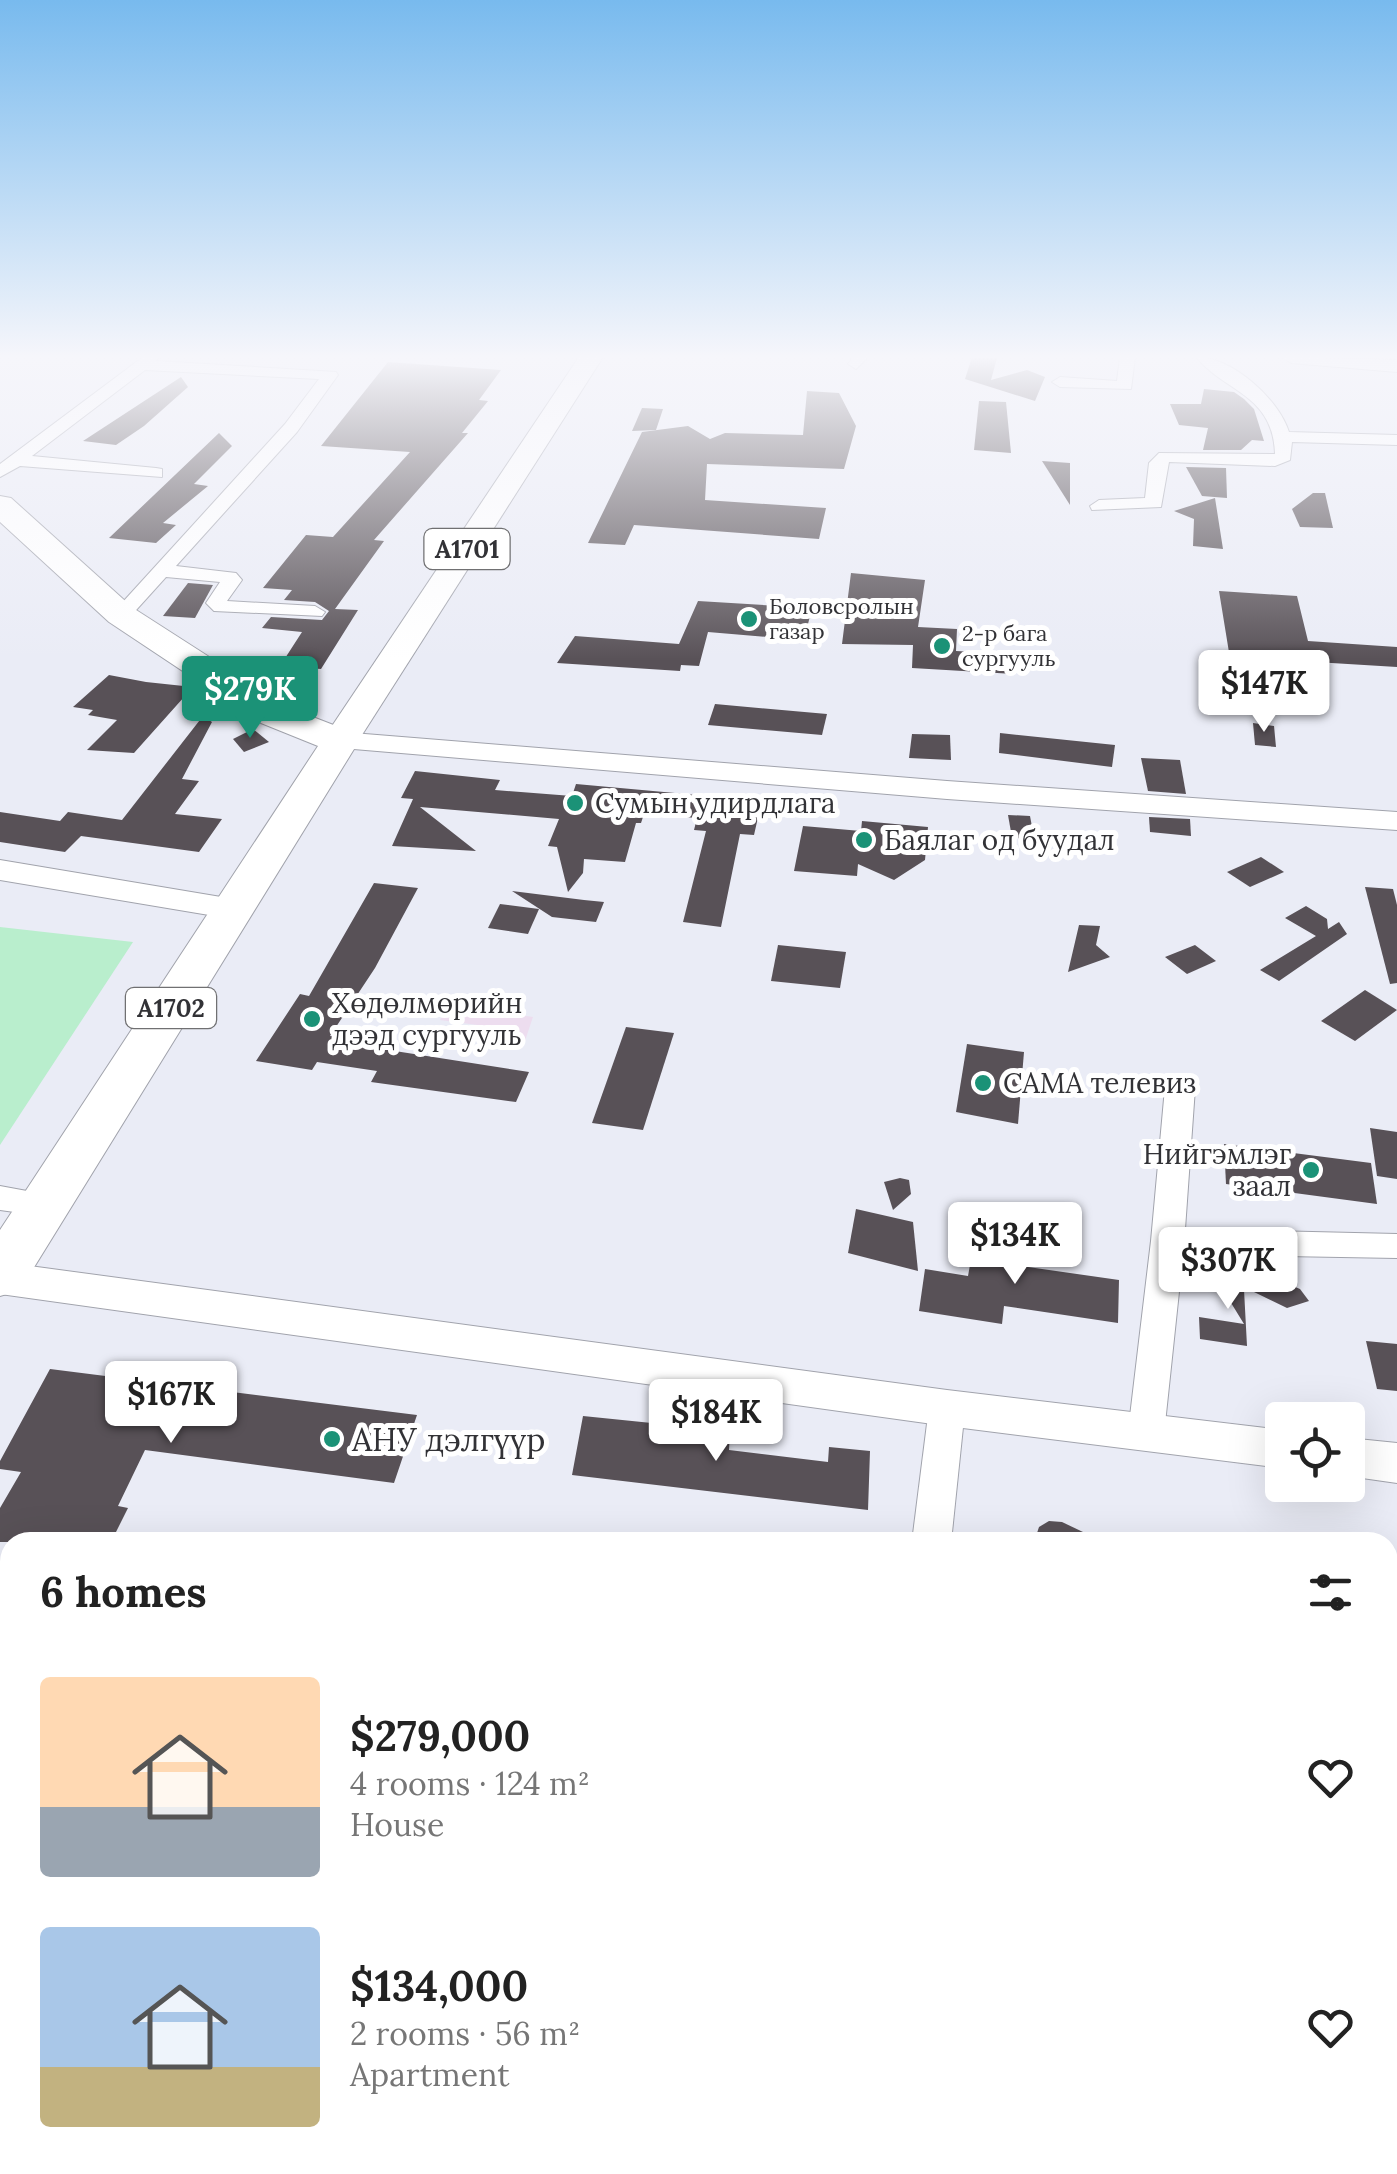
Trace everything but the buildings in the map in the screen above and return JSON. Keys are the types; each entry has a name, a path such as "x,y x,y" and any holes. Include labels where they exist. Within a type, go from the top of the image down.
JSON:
{"highway":[{"path":"5,518 122,614 274,715 340,740"},
{"name":"A1702","path":"0,1276 22,1201 233,908 340,740"}],"main road":[{"name":"A1701","path":"340,740 523,458"}],"street":[{"path":"122,614 263,458"},
{"path":"1099,506 1154,503 1158,462 1163,458"},
{"path":"1205,458 1280,458"},
{"path":"0,472 16,460 156,473"},
{"path":"162,570 229,577 232,580 216,603 220,606 314,612"},
{"path":"340,740 1397,822"},
{"path":"0,870 233,908"},
{"path":"1146,1432 1168,1241 1180,1088"},
{"path":"1168,1241 1397,1246"},
{"path":"0,1276 947,1408 1265,1447"},
{"path":"932,1532 947,1408"},
{"path":"1365,1459 1397,1463"}],"shaded area":[{"path":"446,1005 533,1017 525,1041 497,1037 500,1028 440,1020"}],"green space":[{"path":"0,927 133,942 0,1145"}],"place":[{"name":"Боловсролын газар","path":"749,619"},
{"name":"2-р бага сургууль","path":"942,646"},
{"name":"Сумын удирдлага","path":"575,803"},
{"name":"Баялаг од буудал","path":"864,840"},
{"name":"Хөдөлмөрийн дээд сургууль","path":"312,1019"},
{"name":"САМА телевиз","path":"983,1083"},
{"name":"Нийгэмлэг заал","path":"1311,1170"},
{"name":"АНУ дэлгүүр","path":"332,1439"}]}
